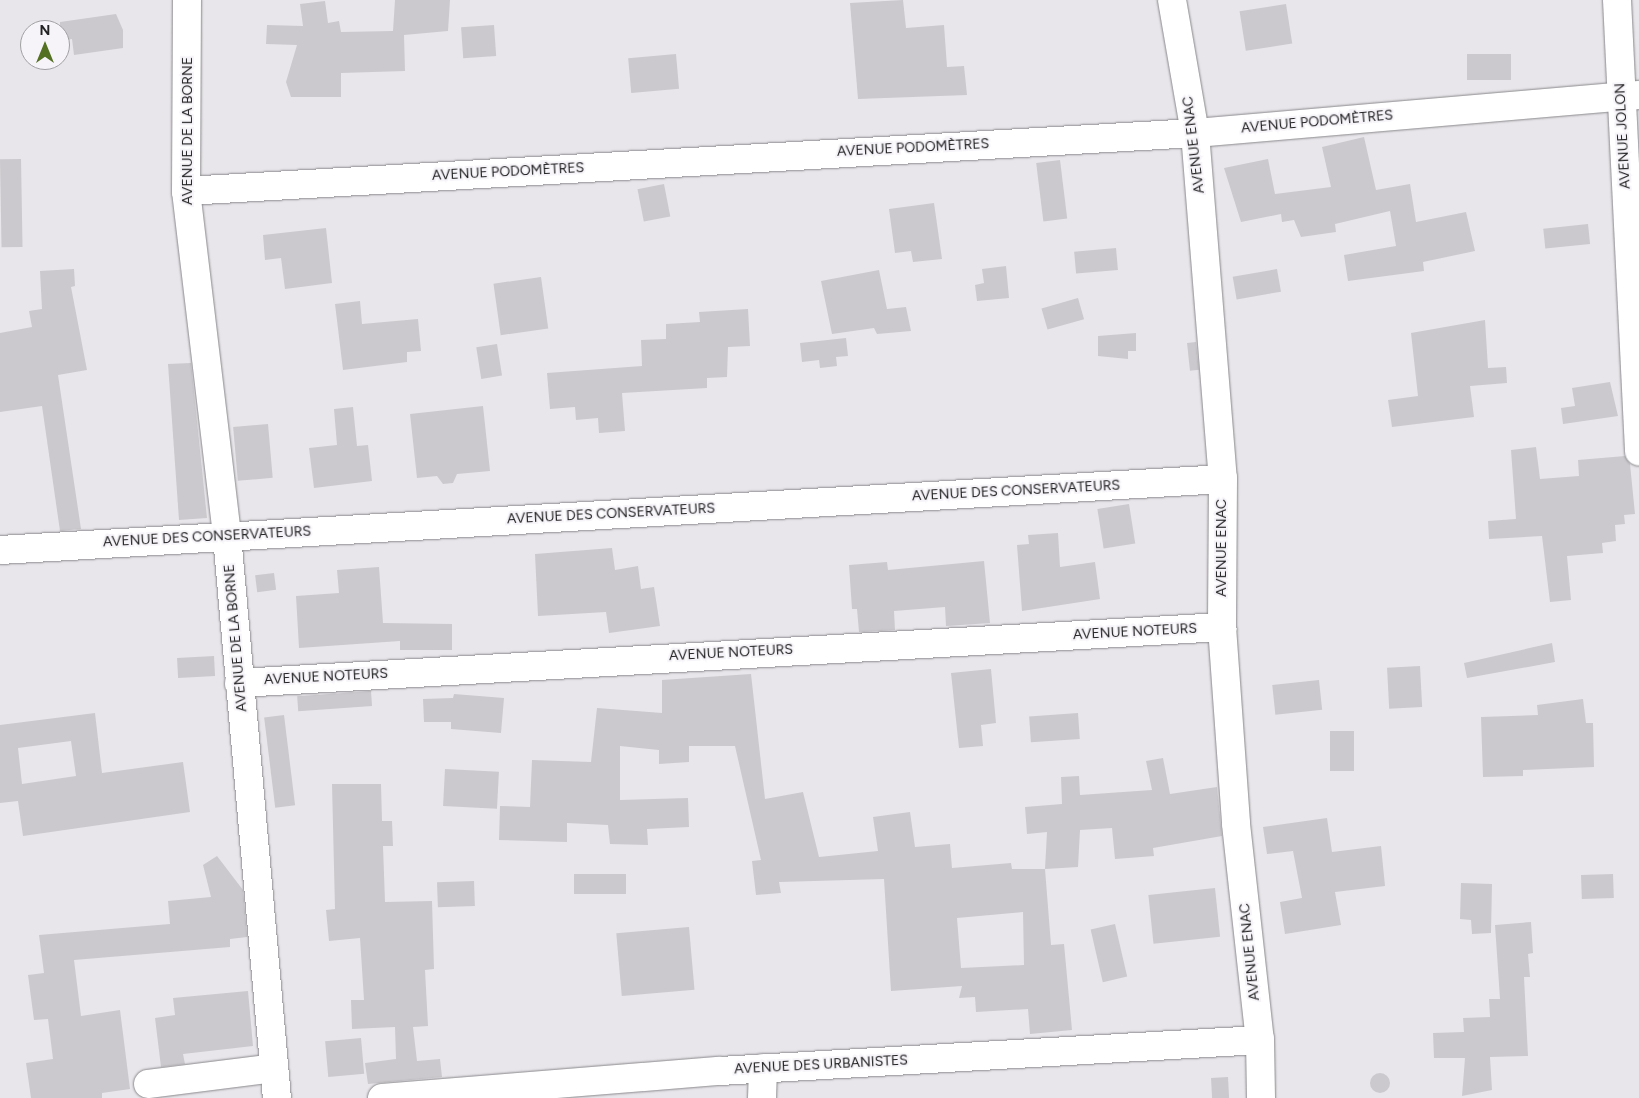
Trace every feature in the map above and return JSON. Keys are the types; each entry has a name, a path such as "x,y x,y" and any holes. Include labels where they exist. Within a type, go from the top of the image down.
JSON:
{"street":[{"name":"AVENUE DE LA BORNE","path":"187,0 186,191 228,536 239,683 277,1098"},
{"name":"AVENUE ENAC","path":"1172,0 1195,133 1223,479 1222,627 1236,824 1260,1040 1261,1098"},
{"name":"AVENUE JOLON","path":"1616,0 1630,96 1639,444"},
{"name":"AVENUE PODOMÈTRES","path":"186,191 1195,133 1630,96"},
{"name":"AVENUE DES CONSERVATEURS","path":"0,550 1223,479"},
{"name":"AVENUE NOTEURS","path":"239,683 1222,627"},
{"name":"AVENUE DES URBANISTES","path":"382,1098 763,1068 1260,1040"},
{"path":"148,1084 274,1068"},
{"path":"762,1098 763,1068"}],"building":[{"path":"395,0 450,0 448,31 404,35 405,71 341,73 341,97 291,97 286,82 297,45 266,44 267,25 303,26 300,4 325,1 328,23 339,21 341,32 393,31"},
{"path":"903,0 906,28 944,25 947,67 964,66 967,95 858,99 850,3"},
{"path":"1286,4 1292,44 1246,51 1240,11"},
{"path":"116,14 123,30 123,48 74,55 72,39 70,39 70,21"},
{"path":"494,25 496,56 463,58 461,27"},
{"path":"676,54 679,89 631,93 628,58"},
{"path":"1467,54 1511,54 1511,80 1467,80"},
{"path":"1364,137 1376,190 1410,184 1416,222 1466,212 1475,251 1423,262 1424,271 1348,281 1344,255 1396,246 1390,211 1335,224 1336,232 1301,237 1294,220 1282,222 1281,214 1241,222 1224,168 1268,159 1275,194 1331,187 1322,147"},
{"path":"0,159 21,159 23,247 2,247"},
{"path":"1060,160 1067,219 1043,221 1036,163"},
{"path":"664,184 670,216 644,222 637,189"},
{"path":"934,203 942,259 913,262 911,251 895,253 889,209"},
{"path":"1588,224 1590,244 1545,249 1543,229"},
{"path":"326,228 332,283 285,289 281,258 265,260 263,235"},
{"path":"1116,248 1118,270 1076,274 1074,252"},
{"path":"1006,266 1009,298 977,301 975,285 984,283 982,269"},
{"path":"74,269 75,286 71,287 87,370 58,375 81,529 60,531 42,406 0,412 0,333 32,327 29,311 42,309 40,271"},
{"path":"1277,269 1281,292 1237,299 1233,277"},
{"path":"879,270 887,309 906,307 911,331 877,334 874,328 832,334 821,281"},
{"path":"541,277 548,328 501,335 493,284"},
{"path":"1078,298 1084,319 1048,330 1041,308"},
{"path":"360,301 362,324 418,319 421,351 407,352 407,362 343,370 335,304"},
{"path":"748,309 750,346 728,347 727,377 707,378 707,388 622,393 625,431 599,433 598,418 576,420 575,407 550,409 547,373 642,366 641,340 666,339 666,324 700,322 699,312"},
{"path":"1485,320 1488,368 1506,367 1507,383 1470,386 1474,417 1392,427 1388,400 1418,396 1411,333"},
{"path":"1136,333 1136,351 1128,351 1128,359 1098,356 1098,336"},
{"path":"846,338 848,356 836,357 837,366 820,368 819,360 802,362 800,343"},
{"path":"1196,342 1199,370 1190,371 1187,343"},
{"path":"497,344 502,376 481,379 476,347"},
{"path":"191,363 207,518 179,520 168,364"},
{"path":"1610,382 1618,416 1563,424 1561,408 1575,406 1572,388"},
{"path":"483,406 490,471 457,474 453,483 443,484 437,476 417,478 410,414"},
{"path":"353,407 357,446 368,445 372,481 314,488 309,448 337,445 334,409"},
{"path":"268,424 273,478 238,481 233,427"},
{"path":"1536,447 1540,479 1579,476 1578,460 1625,456 1630,464 1635,514 1624,515 1625,524 1615,525 1616,541 1602,543 1603,553 1567,556 1571,600 1550,602 1542,536 1489,539 1488,521 1516,519 1511,450"},
{"path":"1129,504 1135,544 1104,549 1097,509"},
{"path":"1058,533 1060,567 1095,562 1100,599 1022,611 1017,545 1029,544 1028,535"},
{"path":"612,548 615,570 638,566 641,589 654,587 660,626 609,633 606,612 538,616 535,554"},
{"path":"984,561 990,623 946,626 945,607 894,611 895,630 859,632 857,609 852,609 849,565 887,562 888,570"},
{"path":"379,567 383,623 452,624 452,650 400,650 400,641 299,648 296,596 339,593 337,570"},
{"path":"274,573 276,590 257,592 255,575"},
{"path":"1552,643 1555,662 1467,678 1464,663"},
{"path":"214,656 215,676 178,678 177,658"},
{"path":"1420,666 1422,707 1389,709 1387,668"},
{"path":"991,669 996,723 981,725 983,746 959,748 951,673"},
{"path":"751,674 765,799 803,792 819,857 878,851 873,817 910,812 915,847 950,844 952,868 1011,863 1012,869 1045,869 1051,945 1064,944 1072,1030 1030,1034 1028,1009 976,1012 975,997 959,998 962,986 891,991 884,879 779,882 781,893 756,895 752,861 761,860 735,746 689,746 689,762 659,764 659,750 620,746 620,800 688,798 689,827 647,829 648,845 610,844 608,825 567,823 567,842 499,840 500,806 530,807 532,760 591,762 597,708 662,713 662,680","holes":["1023,912 1024,965 961,968 957,918"]},
{"path":"1319,680 1322,710 1275,715 1272,685"},
{"path":"371,691 372,706 298,711 297,696"},
{"path":"454,694 504,698 501,733 451,729 451,722 424,722 423,699 453,698"},
{"path":"1583,699 1586,723 1593,723 1594,767 1523,770 1523,776 1483,777 1481,717 1538,715 1537,705"},
{"path":"95,713 102,773 183,762 190,812 23,836 18,801 0,803 0,725","holes":["71,741 76,776 22,784 18,748"]},
{"path":"1078,713 1080,739 1031,742 1029,716"},
{"path":"284,715 295,805 275,808 264,717"},
{"path":"1330,731 1354,731 1354,771 1330,771"},
{"path":"1163,758 1170,794 1217,787 1222,836 1153,848 1154,856 1115,859 1112,828 1080,830 1078,867 1045,869 1047,832 1027,834 1025,807 1062,804 1061,777 1079,776 1080,795 1152,790 1146,761"},
{"path":"445,769 499,772 497,809 443,806"},
{"path":"332,784 381,784 382,821 392,821 393,846 383,846 385,902 432,901 434,969 425,970 428,1026 413,1027 417,1061 440,1059 442,1077 368,1084 365,1063 396,1059 395,1027 352,1029 351,1000 364,1000 360,938 329,941 326,910 335,909"},
{"path":"1327,818 1332,852 1381,846 1385,886 1335,892 1341,925 1285,934 1280,902 1302,898 1293,851 1267,854 1263,827"},
{"path":"217,856 243,890 247,937 230,939 230,947 74,960 81,1016 120,1010 130,1089 102,1093 102,1098 31,1098 26,1063 53,1059 48,1019 34,1020 28,975 44,973 39,935 170,924 168,901 211,897 203,865"},
{"path":"574,874 626,874 626,894 574,894"},
{"path":"1613,874 1614,898 1582,899 1581,875"},
{"path":"474,881 475,906 438,907 437,882"},
{"path":"1461,883 1492,884 1491,933 1472,934 1471,920 1460,919"},
{"path":"1215,888 1220,937 1153,944 1148,895"},
{"path":"1531,922 1533,953 1528,954 1530,977 1524,977 1528,1056 1490,1057 1492,1090 1462,1096 1465,1058 1434,1058 1433,1033 1464,1032 1463,1018 1490,1017 1489,999 1500,999 1495,925"},
{"path":"1115,924 1127,977 1103,982 1091,930"},
{"path":"689,927 694,990 622,996 616,933"},
{"path":"248,991 253,1046 183,1054 185,1064 161,1067 155,1018 175,1015 173,998"},
{"path":"361,1038 364,1074 328,1077 325,1041"},
{"path":"1380,1073 1387,1076 1390,1083 1387,1090 1380,1093 1373,1090 1370,1083 1373,1076"},
{"path":"1228,1077 1229,1098 1212,1098 1211,1078"}]}
